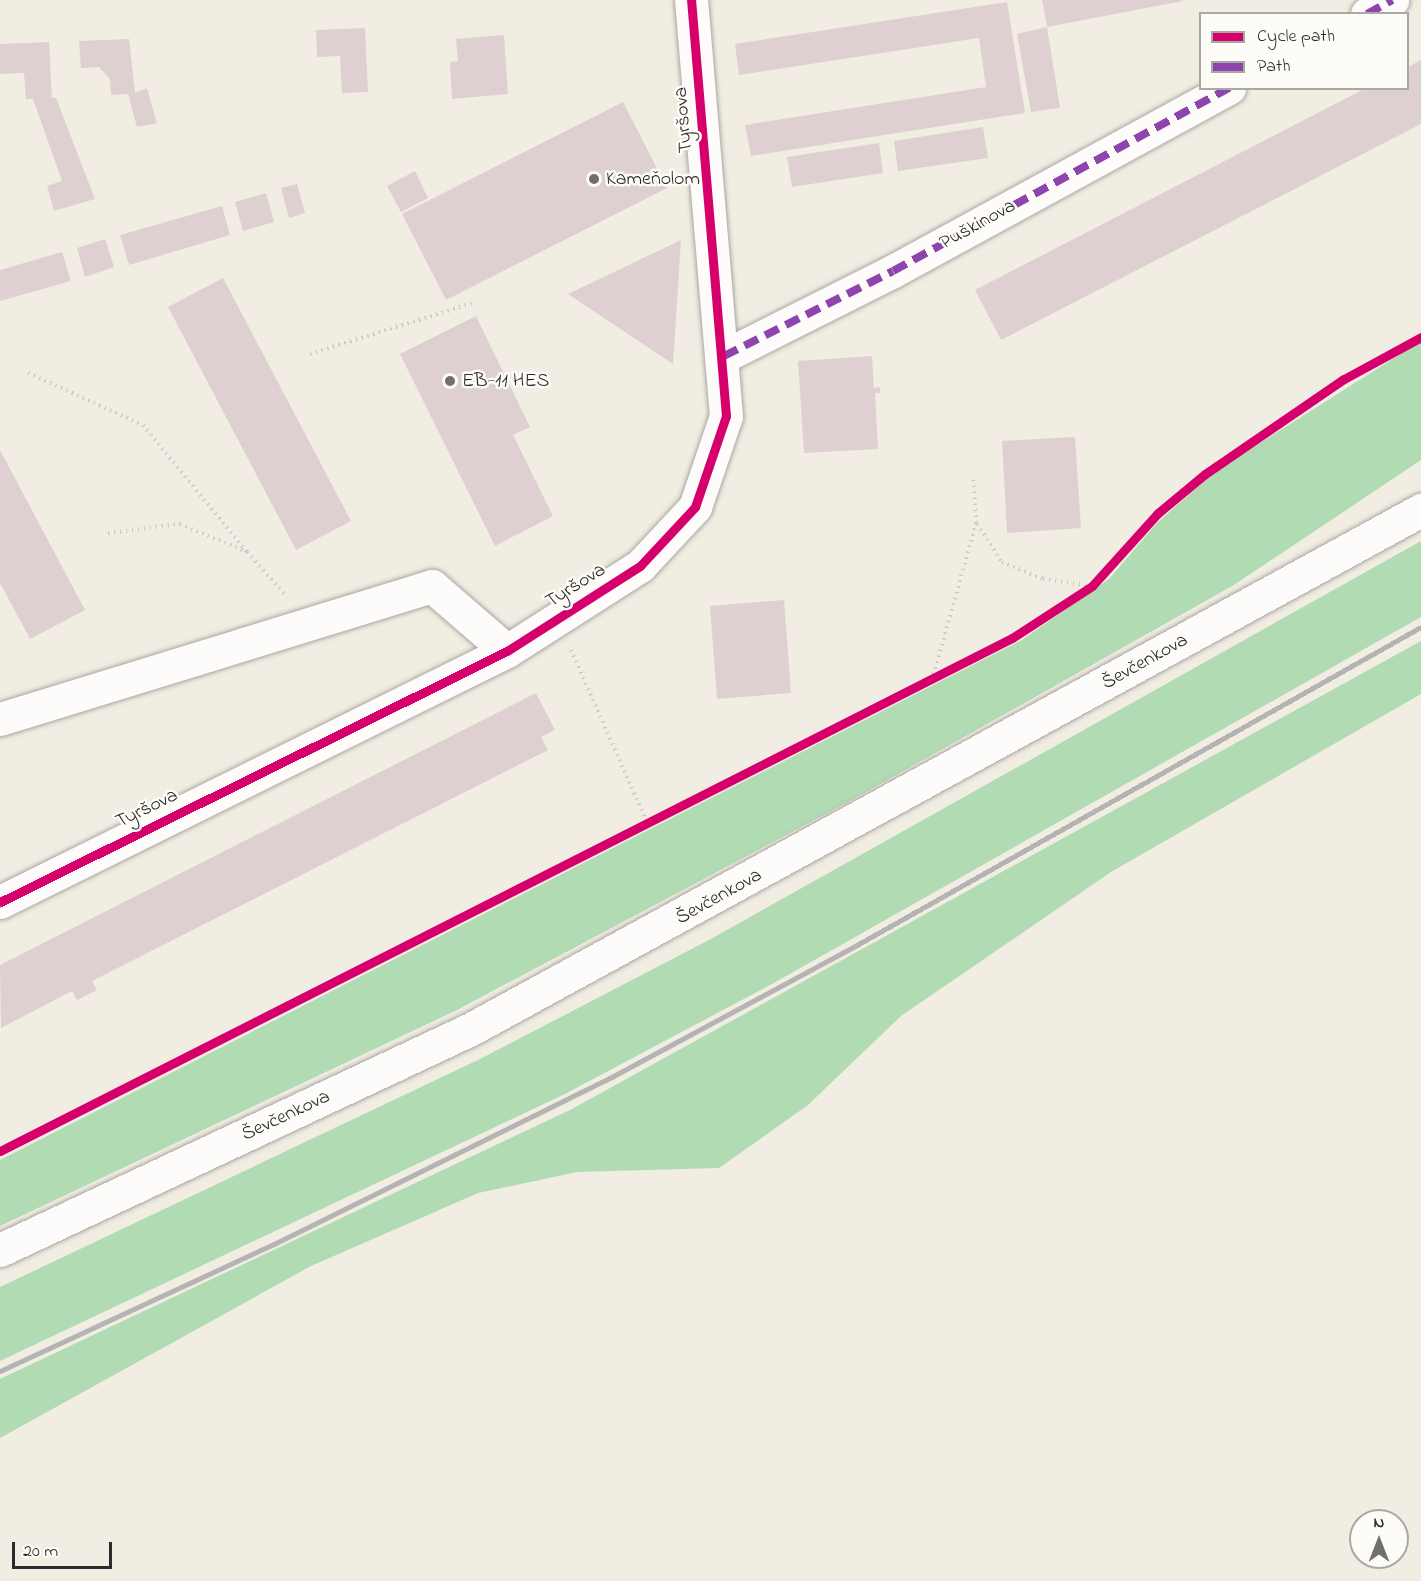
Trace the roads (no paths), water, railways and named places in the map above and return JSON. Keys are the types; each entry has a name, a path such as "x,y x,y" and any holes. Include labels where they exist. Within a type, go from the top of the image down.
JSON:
{"street":[{"name":"Tyršova","path":"0,902 507,651 640,566 695,507 726,416 724,356 691,0"},
{"path":"1371,12 1392,0"},
{"name":"Puškinova","path":"724,356 893,271 1225,90"},
{"name":"Ševčenkova","path":"0,1250 471,1029 1421,510"},
{"path":"0,719 432,586 507,651"}],"railway":[{"path":"0,1371 274,1244 610,1078 857,945 1421,627"}],"place":[{"name":"Kameňolom","path":"594,179"},
{"name":"EB-11 HES","path":"450,381"}]}
